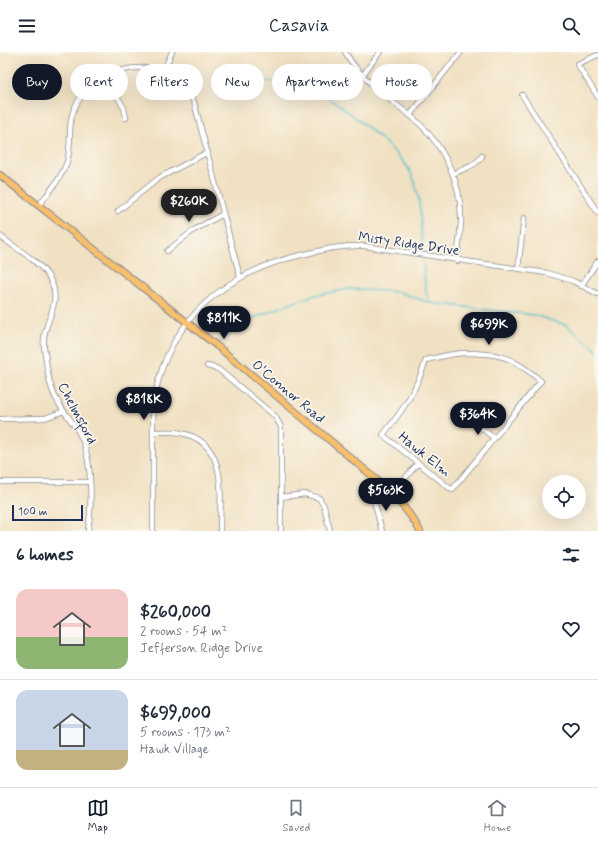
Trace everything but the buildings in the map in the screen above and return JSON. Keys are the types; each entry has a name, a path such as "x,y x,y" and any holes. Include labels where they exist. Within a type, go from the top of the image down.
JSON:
{"main road":[{"name":"O'Connor Road","path":"0,175 187,323 392,494 407,510 420,531"}],"street":[{"path":"167,64 172,52"},
{"path":"344,52 353,64"},
{"path":"363,75 380,52"},
{"path":"410,115 461,52"},
{"path":"598,55 577,64 598,96"},
{"path":"363,77 425,128 436,141 452,174 460,208 461,224 456,261"},
{"path":"522,95 598,213"},
{"path":"39,205 59,178 66,163 70,147 71,121 79,100"},
{"path":"119,100 124,108 126,118"},
{"path":"192,100 197,109 240,277"},
{"path":"118,211 159,178 208,152"},
{"path":"452,174 472,166 479,161 482,156"},
{"path":"167,251 194,230 223,214"},
{"path":"518,269 524,218"},
{"name":"Chelmsford","path":"0,236 42,269 53,286 55,304 46,330 44,344 50,384 54,395 83,441 88,460 88,531"},
{"name":"Misty Ridge Drive","path":"153,531 154,407 160,378 175,342 198,308 210,297 240,277 268,264 285,259 351,245 558,276 598,294"},
{"path":"581,286 598,261"},
{"name":"Hawk Elm","path":"462,353 479,353 503,356 519,363 541,381 494,438 452,490 383,435 406,407 414,393 426,360 462,353"},
{"path":"207,366 218,369 275,416 280,428 283,445 281,531"},
{"path":"0,419 45,418 64,411"},
{"path":"471,420 494,438"},
{"path":"153,432 176,432 191,436 200,441 214,456 220,476 220,531"},
{"path":"392,494 418,463"},
{"path":"0,482 89,482"},
{"path":"281,497 305,494 320,498 324,506 330,531"},
{"path":"373,497 382,531"}],"waterway":[{"path":"264,81 296,84 321,93 367,127 396,154 407,167 416,186 420,213 422,249"},
{"path":"423,261 426,293 430,302"},
{"path":"222,340 253,318 311,296 349,289 399,292 430,303 534,315 566,325 598,351"}]}
